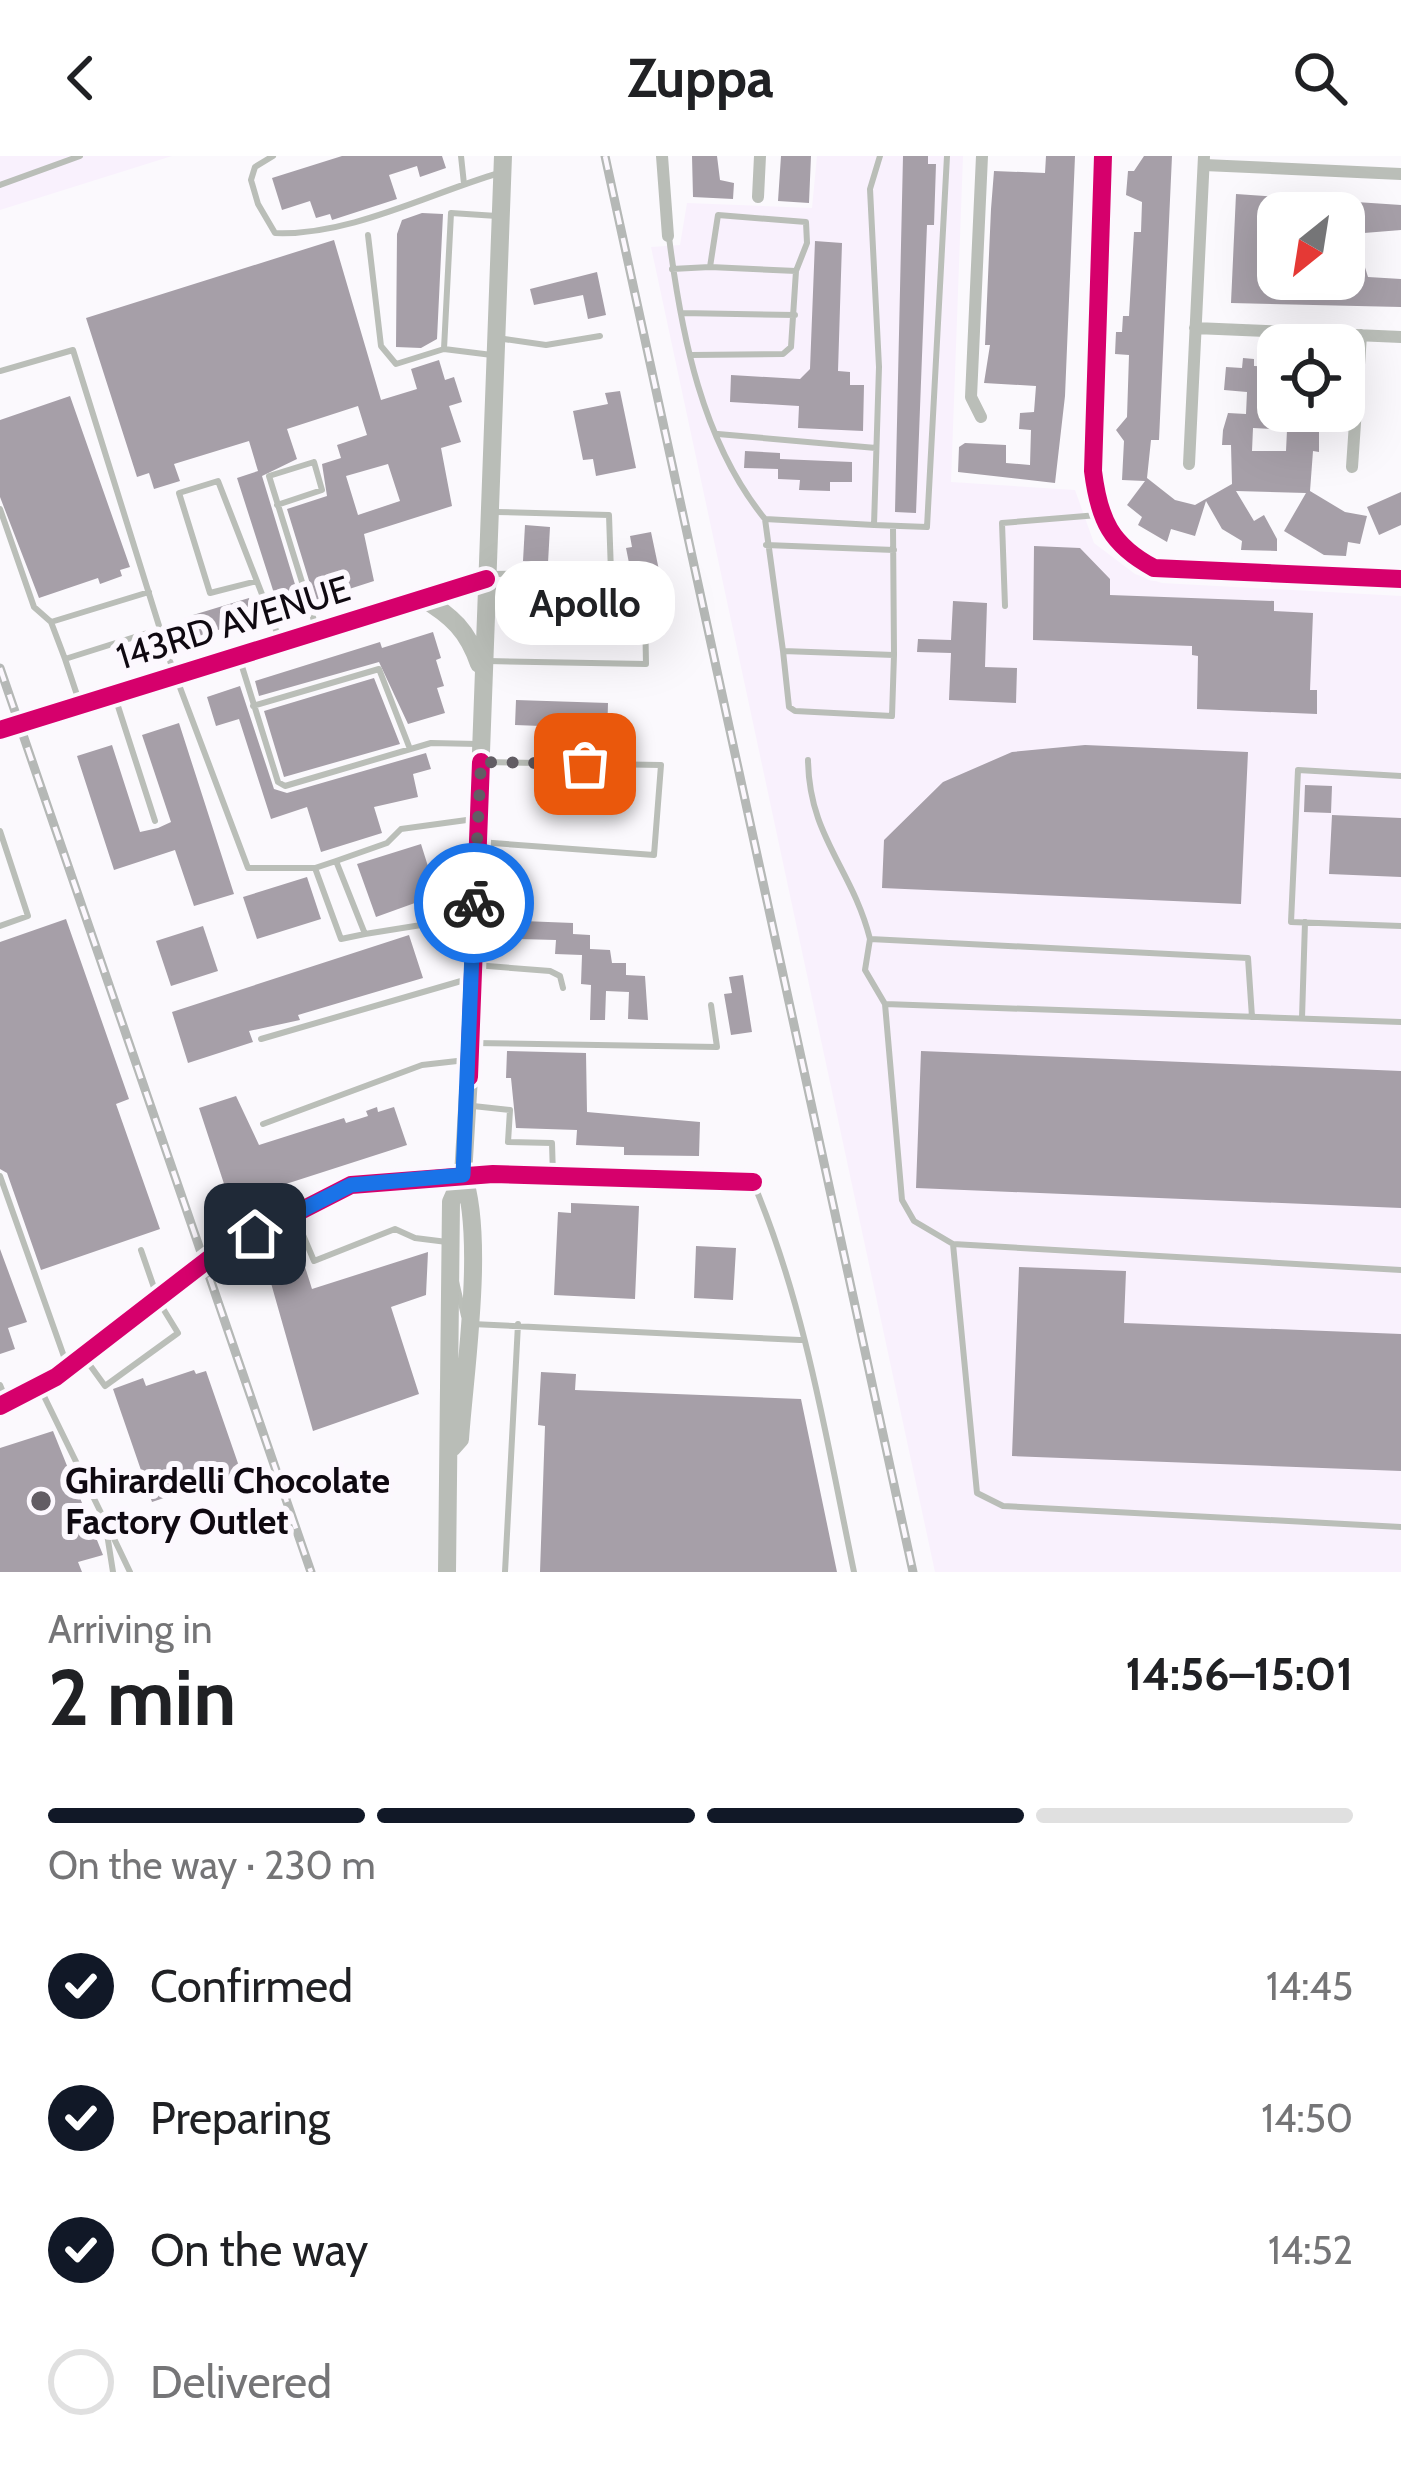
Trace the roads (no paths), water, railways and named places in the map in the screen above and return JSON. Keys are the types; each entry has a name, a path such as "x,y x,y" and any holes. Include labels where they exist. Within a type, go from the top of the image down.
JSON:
{"main road":[{"path":"1103,156 1093,472 1098,515 1122,551 1154,568 1401,579"},
{"path":"447,1572 452,1448 447,1439 451,1202 463,1175 470,1051 503,164"},
{"name":"143RD AVENUE","path":"0,730 486,576"},
{"path":"422,598 453,617 471,639 484,670"},
{"path":"452,1448 460,1439 468,1324 472,1202 463,1175"}],"street":[{"path":"662,156 668,236"},
{"path":"758,197 760,156"},
{"path":"981,417 971,398 982,156"},
{"path":"1189,464 1204,161 1401,174"},
{"path":"1195,328 1257,331"},
{"path":"1365,335 1401,337"},
{"path":"1352,467 1354,432"},
{"path":"3,1404 84,1357 214,1256 351,1185 463,1175 753,1182"}],"lane":[{"path":"0,185 80,156"},
{"path":"273,156 255,167 251,179 275,233 298,234 464,184 503,164"},
{"path":"461,156 464,184"},
{"path":"874,525 879,367 870,189 880,156"},
{"path":"765,519 927,527 947,156"},
{"path":"444,349 452,213 501,217"},
{"path":"691,355 783,354 795,338 796,272 806,243 806,222 718,215 710,267"},
{"path":"368,235 381,346 396,364 444,349 546,345 600,335"},
{"path":"668,236 691,355 718,434 741,489 765,519 789,706 795,711 892,716 893,526"},
{"path":"671,269 796,272"},
{"path":"681,313 795,314"},
{"path":"0,371 73,350 160,629 248,868 315,868 387,844 400,829 478,819"},
{"path":"718,434 876,448"},
{"path":"277,505 322,490 314,462 268,476 277,505 317,631"},
{"path":"256,581 210,593 179,493 218,481 280,642"},
{"path":"0,509 34,607 51,622 80,704"},
{"path":"484,670 646,664 645,611 611,572 609,515 489,512"},
{"path":"1005,606 1002,523 1098,515"},
{"path":"766,545 894,550"},
{"path":"486,576 611,572"},
{"path":"51,622 149,592"},
{"path":"65,659 160,629"},
{"path":"783,652 895,655"},
{"path":"238,654 278,782 285,786 430,743 481,753 661,765 654,855 477,842"},
{"path":"253,706 379,669 410,749"},
{"path":"114,693 155,821"},
{"path":"808,760 812,814 860,899 870,939 865,970 885,1004 902,1199 914,1221 953,1244 1401,1270"},
{"path":"1401,776 1298,770 1292,922 1401,926"},
{"path":"0,831 28,916 0,926"},
{"path":"336,861 364,934"},
{"path":"315,868 341,938 473,917"},
{"path":"1302,1018 1305,922"},
{"path":"870,939 1248,958 1252,1017"},
{"path":"261,1039 472,971 550,971 560,976 563,988"},
{"path":"885,1004 1401,1022"},
{"path":"262,1124 470,1051 717,1047 711,1005"},
{"path":"467,1106 510,1110 508,1142 553,1143 553,1176"},
{"path":"0,1176 68,1368"},
{"path":"753,1182 769,1220 801,1340 854,1572"},
{"path":"293,1212 314,1261 395,1229 415,1238 450,1243"},
{"path":"953,1244 977,1493 1003,1506 1401,1527"},
{"path":"84,1357 105,1386 178,1333 159,1302 141,1250"},
{"path":"453,1275 460,1283 461,1309 468,1324 801,1340"},
{"path":"505,1572 518,1324"},
{"path":"38,1384 130,1572"},
{"path":"0,1385 3,1404"},
{"path":"106,1521 113,1572"}],"railway":[{"path":"605,156 913,1572"},
{"path":"0,668 311,1572"}],"place":[{"name":"Apollo","path":"585,764"},
{"name":"Ghirardelli Chocolate Factory Outlet","path":"41,1501"}]}
